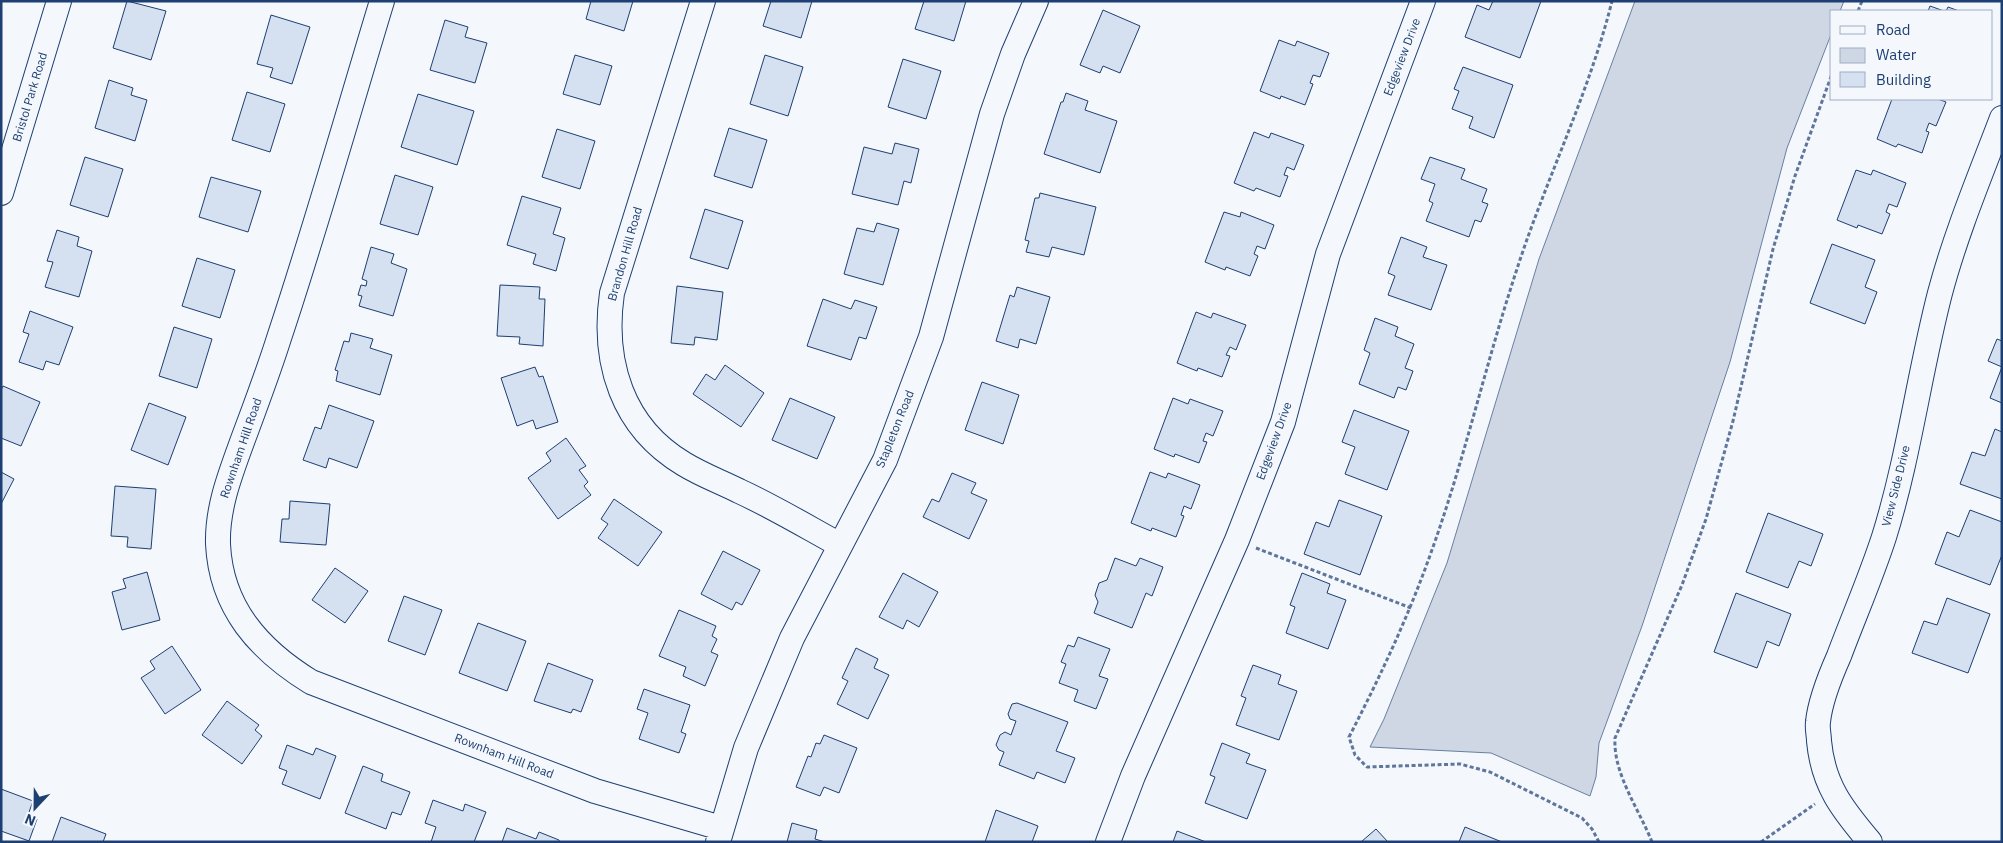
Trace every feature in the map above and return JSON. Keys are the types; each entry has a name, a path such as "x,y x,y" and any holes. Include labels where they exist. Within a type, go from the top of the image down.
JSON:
{"street":[{"name":"Bristol Park Road","path":"1,193 59,1"},
{"name":"Rownham Hill Road","path":"382,1 280,338 225,489 219,519 218,544 221,567 228,591 240,617 259,642 286,666 311,682 719,835"},
{"name":"Brandon Hill Road","path":"703,1 612,293 609,336 615,374 626,402 644,431 682,463 740,491 840,545"},
{"name":"Stapleton Road","path":"719,835 746,748 792,638 885,460 930,337 992,114 1013,54 1036,1"},
{"name":"Edgeview Drive","path":"1108,842 1133,776 1237,540 1283,422 1328,254 1423,1"},
{"name":"View Side Drive","path":"1870,842 1848,816 1832,792 1821,756 1818,722 1829,680 1865,591 1884,536 1902,468 1926,352 1941,292 1956,241 2002,118"}],"path":[{"path":"1599,842 1592,829 1582,818 1490,772 1460,764 1367,768 1355,755 1349,738 1411,608 1434,545 1516,271 1548,181 1578,107 1612,1"},
{"path":"1652,842 1623,776 1615,751 1616,738 1682,585 1706,519 1734,421 1773,249 1795,176 1830,80"},
{"path":"1237,540 1411,608"},
{"path":"1760,842 1832,792"}],"water":[{"path":"1635,1 1844,1 1840,10 1830,10 1830,37 1787,148 1730,362 1642,626 1599,743 1596,777 1590,796 1491,753 1370,747 1384,719 1447,563 1539,259"}],"building":[{"path":"127,1 166,11 151,60 113,48"},
{"path":"591,1 633,1 624,31 586,19"},
{"path":"771,1 812,1 801,38 763,26"},
{"path":"924,1 966,1 954,41 915,29"},
{"path":"1493,1 1541,1 1520,58 1465,37 1477,5 1489,10"},
{"path":"1930,6 1941,10 1928,10"},
{"path":"1103,10 1140,26 1120,73 1103,66 1100,73 1080,65"},
{"path":"271,15 310,27 292,84 270,77 273,68 257,64"},
{"path":"445,20 468,27 465,37 487,43 475,83 430,70"},
{"path":"1279,40 1295,46 1297,41 1329,53 1320,77 1313,75 1310,83 1313,84 1305,105 1281,96 1280,99 1260,91"},
{"path":"575,55 612,66 600,105 563,94"},
{"path":"765,55 803,67 788,116 750,104"},
{"path":"903,59 941,71 926,119 888,107"},
{"path":"1463,67 1513,85 1494,138 1469,128 1473,117 1452,109 1459,91 1454,89"},
{"path":"109,80 133,88 131,95 147,100 135,141 95,128"},
{"path":"247,92 285,104 270,152 232,140"},
{"path":"1066,93 1088,101 1085,110 1117,121 1100,173 1044,154 1061,102 1063,102"},
{"path":"418,94 474,111 457,165 401,147"},
{"path":"1892,100 1941,100 1946,102 1936,126 1929,123 1926,131 1929,132 1922,153 1898,144 1896,147 1877,139"},
{"path":"729,128 767,140 752,188 714,176"},
{"path":"557,129 595,141 580,189 542,177"},
{"path":"1254,132 1269,138 1271,133 1304,145 1294,170 1287,167 1284,175 1288,176 1280,197 1256,188 1254,191 1234,183"},
{"path":"895,143 919,149 911,183 904,181 898,205 852,194 864,147 892,154"},
{"path":"85,157 123,169 108,217 70,205"},
{"path":"1430,157 1465,169 1461,179 1487,189 1482,202 1488,204 1481,222 1475,220 1469,237 1426,221 1433,203 1429,201 1435,184 1421,179"},
{"path":"1856,170 1871,175 1873,170 1906,183 1897,207 1889,204 1886,212 1890,214 1882,234 1858,225 1857,228 1837,220"},
{"path":"395,175 433,187 418,235 380,224"},
{"path":"211,177 261,191 248,232 199,217"},
{"path":"1040,193 1096,207 1084,255 1052,247 1049,257 1026,252 1029,241 1025,240 1035,198 1039,198"},
{"path":"522,196 561,208 553,234 565,238 556,271 533,264 536,254 507,245"},
{"path":"705,209 743,221 728,269 690,258"},
{"path":"1224,212 1240,217 1241,212 1274,225 1265,249 1257,246 1254,254 1258,256 1250,276 1226,267 1225,270 1205,262"},
{"path":"877,223 899,229 883,285 844,274 857,228 874,232"},
{"path":"57,230 79,237 77,246 92,251 79,297 45,287 53,262 47,261"},
{"path":"1401,237 1427,247 1423,257 1447,265 1431,310 1388,295 1395,276 1388,273"},
{"path":"1832,244 1875,260 1865,287 1877,292 1865,324 1810,303"},
{"path":"371,247 394,254 391,263 407,269 393,316 359,306 362,296 358,295 361,285 366,286 367,281 362,279"},
{"path":"197,258 235,270 220,318 182,306"},
{"path":"500,285 540,287 539,299 545,299 543,346 519,344 520,337 497,336"},
{"path":"677,286 723,292 717,340 695,337 694,345 671,343"},
{"path":"1017,287 1050,297 1036,344 1020,339 1018,348 996,341 1010,295 1014,297"},
{"path":"823,299 851,309 855,300 877,307 866,339 859,337 851,360 807,346"},
{"path":"30,311 73,327 59,365 46,361 43,370 19,362 29,334 23,332"},
{"path":"1196,312 1211,318 1213,313 1246,325 1236,350 1230,347 1226,355 1230,356 1222,377 1198,368 1197,371 1177,363"},
{"path":"1375,318 1398,327 1395,336 1414,344 1405,368 1413,371 1406,390 1398,387 1394,398 1359,384 1370,353 1364,350"},
{"path":"174,327 212,339 197,388 159,376"},
{"path":"351,333 373,339 370,348 392,355 380,395 336,381 338,371 335,370 344,341 349,342"},
{"path":"1997,339 2002,341 2002,367 1988,361"},
{"path":"725,365 764,393 741,427 693,394 706,374 715,380"},
{"path":"535,367 539,377 543,376 558,422 536,429 533,420 517,426 501,378"},
{"path":"2002,367 2002,403 1990,398"},
{"path":"982,382 1019,395 1003,444 965,430"},
{"path":"3,386 40,402 21,446 1,438 1,390"},
{"path":"790,398 835,417 817,459 772,440"},
{"path":"1173,398 1188,404 1190,399 1223,411 1213,436 1206,433 1203,441 1207,442 1199,463 1175,454 1174,457 1154,449"},
{"path":"149,403 186,417 168,465 131,450"},
{"path":"329,405 374,421 357,468 329,458 326,468 303,460 315,427 321,429"},
{"path":"1354,410 1409,431 1387,490 1345,474 1355,447 1342,442"},
{"path":"1995,429 2002,432 2002,499 1960,484 1972,452 1985,456"},
{"path":"566,438 586,466 579,470 588,482 584,486 591,495 558,519 528,478 551,461 546,453"},
{"path":"1,472 14,479 1,504"},
{"path":"1150,472 1166,478 1168,473 1200,485 1191,509 1184,506 1181,515 1184,516 1176,537 1152,528 1151,531 1131,523"},
{"path":"952,473 976,483 971,493 987,500 969,539 923,517 932,499 939,502"},
{"path":"115,486 156,489 151,549 127,547 128,537 111,536"},
{"path":"614,499 662,532 638,566 598,538 608,524 601,519"},
{"path":"1339,500 1382,516 1360,575 1304,554 1316,522 1329,527"},
{"path":"290,501 330,504 326,545 280,542 282,519 289,519"},
{"path":"1970,510 2002,522 2002,555 1990,585 1935,564 1947,532 1959,537"},
{"path":"1768,513 1823,534 1811,566 1799,561 1788,588 1746,572"},
{"path":"723,551 760,570 742,605 736,602 732,610 701,594"},
{"path":"1115,558 1136,566 1140,558 1163,567 1152,596 1146,593 1132,628 1094,613 1098,602 1095,595 1099,583 1107,580"},
{"path":"335,568 368,591 345,623 312,600"},
{"path":"147,572 160,620 122,630 112,592 126,588 123,579"},
{"path":"903,573 938,592 919,627 907,620 903,629 879,617"},
{"path":"1302,573 1330,584 1327,593 1346,600 1328,649 1286,633 1295,607 1290,605"},
{"path":"1736,593 1791,614 1779,646 1767,641 1757,668 1714,652"},
{"path":"404,596 442,610 425,655 388,641"},
{"path":"1947,598 1990,614 1968,673 1912,653 1924,621 1937,625"},
{"path":"679,610 716,626 712,636 717,639 711,652 718,655 705,686 683,676 686,667 659,656"},
{"path":"478,623 526,641 507,691 459,673"},
{"path":"1078,637 1110,649 1099,676 1108,679 1096,709 1074,701 1078,690 1059,683 1066,664 1061,662 1068,645 1074,647"},
{"path":"172,646 201,690 165,714 141,678 155,669 150,661"},
{"path":"856,648 878,659 874,668 889,675 868,719 837,704 848,681 842,678"},
{"path":"548,663 593,680 581,712 573,709 571,713 534,701"},
{"path":"1253,665 1281,675 1278,684 1297,691 1279,740 1236,725 1246,698 1241,696"},
{"path":"644,689 690,705 681,732 686,734 679,753 639,739 648,713 637,709"},
{"path":"227,701 259,725 255,730 262,736 242,764 202,735"},
{"path":"1017,703 1068,722 1056,751 1075,758 1065,783 1037,772 1034,779 999,765 1004,752 999,750 996,745 1000,735 1005,732 1011,735 1016,721 1010,719 1008,714 1012,704"},
{"path":"824,735 857,748 839,793 824,787 820,796 796,787 808,756 811,757 816,743 820,744"},
{"path":"1222,743 1250,754 1246,763 1266,770 1247,819 1205,803 1215,777 1210,775"},
{"path":"287,745 313,755 316,748 336,756 320,799 282,784 287,771 279,768"},
{"path":"363,766 383,774 381,781 410,792 401,815 392,812 386,829 345,813"},
{"path":"1,789 33,801 28,815 37,819 29,841 1,831"},
{"path":"433,800 463,811 465,804 486,812 474,842 431,842 436,827 425,823"},
{"path":"996,810 1038,826 1032,842 985,842"},
{"path":"61,817 106,834 103,842 52,842"},
{"path":"792,823 817,830 815,839 825,842 787,842"},
{"path":"1465,827 1502,842 1459,842"},
{"path":"507,828 536,839 539,832 559,840 559,842 502,842"},
{"path":"1376,829 1388,842 1361,842"},
{"path":"1177,831 1206,842 1173,842"}]}
